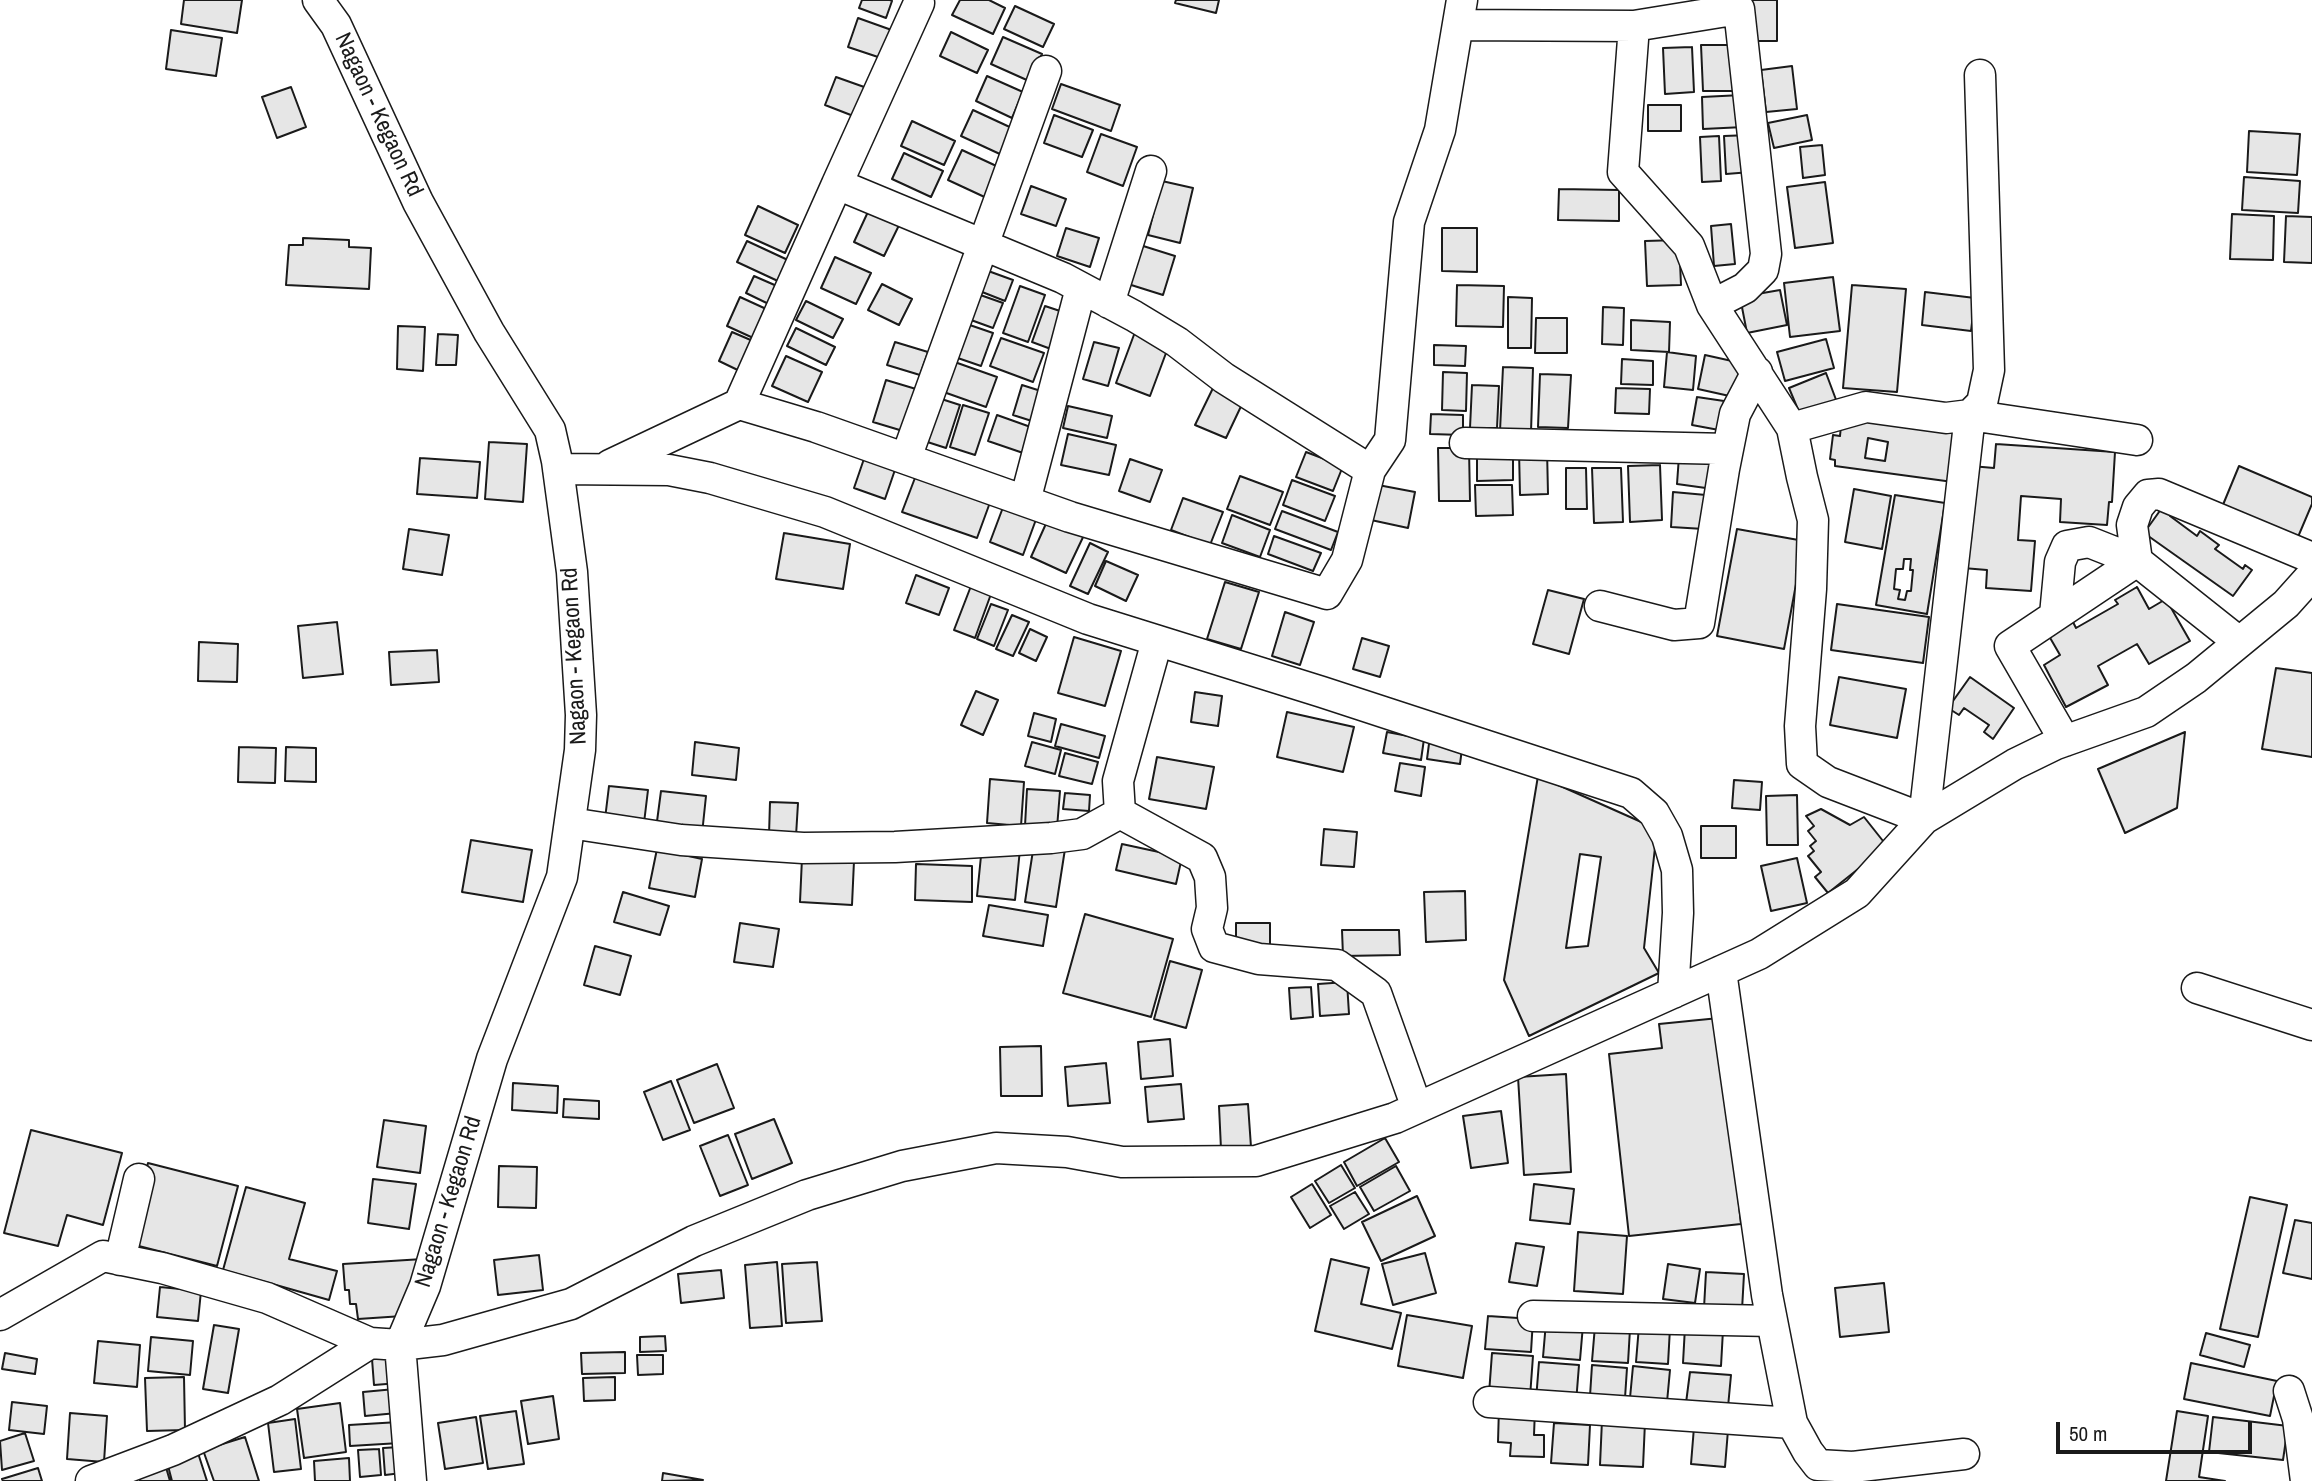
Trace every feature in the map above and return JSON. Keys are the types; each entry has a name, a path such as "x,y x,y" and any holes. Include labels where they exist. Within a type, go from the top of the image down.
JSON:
{"street":[{"name":"Nagaon - Kegaon Rd","path":"318,0 336,25 418,202 489,332 550,430 572,572 581,715 580,750 562,877 492,1059 429,1274 400,1345"},
{"path":"601,468 739,404 919,3"},
{"path":"739,404 816,427 1070,517 1327,594 1347,560 1370,470 1390,440 1409,222 1440,130 1460,13 1634,26 1740,9 1766,254 1763,270 1745,288 1712,305"},
{"path":"1634,26 1623,172 1689,246 1712,305 1792,428 1801,477 1813,520 1811,589 1800,726 1801,764 1828,782 1924,819"},
{"path":"906,458 1046,71"},
{"path":"1924,819 1970,415 1982,403 1989,370 1980,75"},
{"path":"1109,303 1151,171"},
{"path":"837,184 1063,278 1177,342 1224,379 1370,470"},
{"path":"1025,501 1081,288"},
{"path":"1600,606 1674,625 1699,623 1735,414 1757,372"},
{"path":"1792,428 1866,407 1946,418 1970,415 2137,440"},
{"path":"1465,443 1728,449"},
{"path":"558,469 683,472 825,512 1088,619 1631,793 1654,813 1667,836 1676,870 1678,913 1673,992"},
{"path":"2137,561 2132,526 2138,507 2148,495 2159,494 2312,558"},
{"path":"2055,615 2060,562 2067,546 2089,542 2137,561 2239,642"},
{"path":"2065,741 2010,646 2137,561"},
{"path":"0,1315 103,1256 162,1268 267,1298 370,1343 400,1345 443,1340 571,1304 694,1241 807,1195 902,1166 996,1148 1067,1152 1122,1162 1255,1161 1395,1118 1759,954 1857,893 1924,819 2015,764 2065,741 2146,712 2196,678 2286,604 2312,575"},
{"path":"1120,813 1118,781 1157,641"},
{"path":"570,823 694,841 803,848 895,847 1083,834 1120,813"},
{"path":"1120,813 1202,858 1210,877 1212,908 1208,929 1214,947 1259,960 1337,965 1376,993 1417,1108"},
{"path":"1721,971 1772,1321 1792,1423 1822,1473 1853,1466 1964,1454"},
{"path":"2197,988 2312,1025"},
{"path":"120,1259 139,1179"},
{"path":"1533,1316 1772,1321"},
{"path":"91,1481 173,1450 280,1400 370,1343"},
{"path":"400,1345 411,1481"},
{"path":"2289,1391 2298,1419 2306,1481"},
{"path":"1489,1402 1792,1423"}],"building":[{"path":"184,0 242,0 237,33 181,24"},
{"path":"862,0 892,1 886,18 859,8"},
{"path":"960,0 989,0 1005,8 993,34 952,15"},
{"path":"1176,0 1219,0 1216,13 1175,3"},
{"path":"1748,0 1777,0 1777,41 1748,41"},
{"path":"1015,6 1054,24 1043,47 1004,29"},
{"path":"858,18 900,33 890,61 848,47"},
{"path":"171,30 222,38 216,76 166,69"},
{"path":"951,32 988,50 977,73 940,56"},
{"path":"1003,37 1042,54 1029,81 991,64"},
{"path":"1701,45 1737,45 1739,91 1703,91"},
{"path":"1692,47 1694,92 1665,94 1663,48"},
{"path":"1792,66 1797,109 1766,112 1761,70"},
{"path":"987,76 1023,92 1012,118 976,101"},
{"path":"836,77 867,88 856,117 825,105"},
{"path":"1061,84 1120,105 1111,131 1052,109"},
{"path":"291,87 306,127 277,138 262,97"},
{"path":"1742,95 1744,127 1703,129 1702,97"},
{"path":"1648,105 1681,105 1681,131 1648,131"},
{"path":"973,110 1014,129 1002,155 961,136"},
{"path":"1054,115 1093,130 1082,157 1044,143"},
{"path":"1807,115 1812,140 1774,148 1768,123"},
{"path":"912,121 955,141 944,165 901,146"},
{"path":"2249,131 2300,134 2297,175 2247,172"},
{"path":"1101,134 1137,147 1123,186 1087,172"},
{"path":"1750,135 1751,172 1726,174 1724,136"},
{"path":"1719,136 1721,181 1702,182 1700,137"},
{"path":"1822,145 1825,175 1803,178 1800,147"},
{"path":"962,150 1005,170 991,200 948,180"},
{"path":"904,153 943,171 931,197 892,179"},
{"path":"2244,177 2300,181 2298,213 2242,210"},
{"path":"1153,179 1193,188 1180,243 1148,235 1154,211"},
{"path":"1825,182 1833,243 1795,248 1787,187"},
{"path":"1031,186 1066,199 1056,226 1021,214"},
{"path":"1559,189 1619,190 1619,221 1558,220"},
{"path":"873,201 904,215 884,256 854,242"},
{"path":"758,206 798,225 785,253 745,235"},
{"path":"2232,214 2274,216 2273,260 2230,259"},
{"path":"2286,216 2312,217 2312,263 2284,262"},
{"path":"1731,224 1735,264 1714,266 1711,226"},
{"path":"1066,228 1099,238 1090,267 1057,256"},
{"path":"1442,228 1477,228 1477,272 1442,271"},
{"path":"303,238 349,240 349,247 371,248 369,289 286,285 289,245 303,245"},
{"path":"1679,240 1681,285 1647,286 1645,241"},
{"path":"747,241 790,261 780,282 737,262"},
{"path":"1140,245 1175,256 1163,295 1128,284"},
{"path":"835,257 871,273 856,304 821,288"},
{"path":"980,268 1013,280 1005,301 972,288"},
{"path":"754,276 786,290 777,308 746,293"},
{"path":"1833,277 1840,331 1790,337 1784,283"},
{"path":"882,284 912,299 899,325 868,310"},
{"path":"1457,285 1504,286 1503,327 1456,326"},
{"path":"1852,285 1906,289 1897,392 1843,388"},
{"path":"1020,286 1045,295 1028,342 1003,333"},
{"path":"1780,290 1787,325 1747,333 1740,297"},
{"path":"969,291 1003,303 993,328 960,316"},
{"path":"1925,292 1975,298 1971,331 1922,325"},
{"path":"740,297 775,313 762,342 727,326"},
{"path":"1508,297 1532,298 1531,348 1508,348"},
{"path":"806,301 843,319 833,338 796,320"},
{"path":"1045,306 1072,315 1059,352 1032,342"},
{"path":"1603,307 1624,308 1623,345 1602,344"},
{"path":"1536,318 1567,318 1567,353 1535,353"},
{"path":"1631,320 1670,322 1669,352 1631,350"},
{"path":"961,322 993,333 981,366 949,355"},
{"path":"398,326 425,327 423,371 397,369"},
{"path":"796,328 835,347 826,365 787,346"},
{"path":"732,332 760,344 746,374 719,361"},
{"path":"1135,332 1169,345 1150,396 1116,383"},
{"path":"438,334 458,335 456,365 436,365"},
{"path":"1001,338 1044,353 1033,382 990,366"},
{"path":"1826,339 1834,368 1785,381 1777,352"},
{"path":"895,342 928,352 920,375 887,365"},
{"path":"1094,342 1119,348 1108,386 1083,379"},
{"path":"1434,345 1466,346 1465,366 1434,365"},
{"path":"1667,352 1696,356 1693,390 1664,387"},
{"path":"1705,355 1741,363 1734,397 1698,389"},
{"path":"786,356 822,372 808,402 772,386"},
{"path":"1622,359 1653,361 1653,385 1621,384"},
{"path":"949,360 997,377 986,407 938,390"},
{"path":"1503,367 1533,368 1531,432 1500,431"},
{"path":"1443,372 1467,373 1466,411 1442,410"},
{"path":"1826,373 1838,405 1802,419 1789,388"},
{"path":"1540,374 1571,375 1568,428 1538,427"},
{"path":"886,380 926,392 913,434 873,422"},
{"path":"1022,385 1044,392 1035,422 1013,415"},
{"path":"1472,385 1499,386 1497,428 1470,428"},
{"path":"1214,386 1244,400 1226,438 1195,425"},
{"path":"1616,388 1650,389 1649,414 1615,413"},
{"path":"929,395 960,405 946,448 915,438"},
{"path":"1697,397 1724,401 1719,430 1692,425"},
{"path":"963,405 989,413 975,455 950,447"},
{"path":"1068,406 1112,416 1107,438 1063,428"},
{"path":"1431,414 1463,415 1463,435 1430,434"},
{"path":"997,415 1039,430 1029,455 988,441"},
{"path":"1842,416 1960,432 1953,482 1835,466 1835,460 1830,459 1833,435 1840,436","holes":["1868,438 1888,442 1885,461 1865,458"]},
{"path":"1068,434 1116,445 1109,475 1061,465"},
{"path":"489,442 527,444 523,502 485,499"},
{"path":"1996,444 2115,452 2112,502 2109,502 2107,525 2060,522 2061,499 2021,496 2018,540 2035,541 2031,591 1986,588 1987,570 1963,568 1965,539 1971,540 1974,494 1971,466 1994,468"},
{"path":"1513,447 1513,480 1477,481 1477,448"},
{"path":"1438,448 1469,448 1470,501 1439,501"},
{"path":"1547,449 1548,494 1520,495 1519,450"},
{"path":"867,450 898,461 885,499 854,488"},
{"path":"1306,452 1343,466 1333,491 1296,477"},
{"path":"1679,456 1717,460 1713,489 1677,484"},
{"path":"420,458 480,462 477,498 417,494"},
{"path":"1130,459 1162,470 1150,502 1119,491"},
{"path":"1660,465 1662,520 1630,522 1628,466"},
{"path":"2239,466 2312,497 2312,504 2295,544 2220,512"},
{"path":"1566,468 1586,468 1587,509 1566,509"},
{"path":"1592,468 1621,468 1623,522 1594,523"},
{"path":"918,470 992,497 977,538 902,512"},
{"path":"1240,476 1283,492 1270,525 1227,509"},
{"path":"1292,480 1335,496 1325,521 1283,505"},
{"path":"1378,485 1415,492 1408,528 1371,520"},
{"path":"1475,485 1512,485 1513,515 1476,516"},
{"path":"1854,489 1891,496 1882,549 1845,542"},
{"path":"1673,492 1706,495 1704,529 1671,527"},
{"path":"1895,495 1945,503 1927,614 1876,605","holes":["1904,559 1911,559 1911,591 1907,591 1905,600 1898,599 1900,590 1894,589 1896,569 1903,569"]},
{"path":"1183,498 1223,512 1210,545 1171,530"},
{"path":"1005,502 1038,514 1023,555 990,542"},
{"path":"2164,505 2172,512 2170,516 2197,536 2200,531 2219,545 2215,549 2243,569 2245,565 2252,570 2233,596 2144,533"},
{"path":"1282,511 1338,532 1331,550 1275,529"},
{"path":"1232,515 1270,530 1260,557 1222,543"},
{"path":"1049,517 1085,533 1066,573 1031,557"},
{"path":"409,529 449,535 442,575 403,569"},
{"path":"1737,529 1804,541 1784,649 1717,636"},
{"path":"784,533 850,544 843,589 776,579"},
{"path":"1274,536 1321,553 1313,571 1268,554"},
{"path":"1090,543 1108,552 1088,594 1070,586"},
{"path":"1106,561 1138,575 1126,601 1095,586"},
{"path":"916,575 949,588 939,615 906,603"},
{"path":"1225,582 1259,592 1241,649 1207,639"},
{"path":"971,586 991,594 975,638 954,630"},
{"path":"2137,587 2149,609 2166,599 2190,641 2149,664 2137,644 2098,666 2108,685 2066,707 2044,665 2060,655 2049,636 2073,622 2076,628 2118,604 2115,600"},
{"path":"1548,590 1584,599 1569,654 1533,644"},
{"path":"991,604 1008,610 994,646 977,639"},
{"path":"1837,604 1929,617 1923,663 1831,650"},
{"path":"1285,612 1314,622 1300,665 1272,656"},
{"path":"1012,615 1029,622 1013,656 996,649"},
{"path":"337,622 343,674 303,678 298,626"},
{"path":"1030,629 1047,637 1036,661 1019,653"},
{"path":"1074,637 1121,651 1105,706 1058,693"},
{"path":"1362,638 1389,646 1380,677 1353,669"},
{"path":"199,642 238,644 237,682 198,681"},
{"path":"437,650 439,682 391,685 389,652"},
{"path":"2276,668 2312,673 2312,757 2262,749"},
{"path":"1839,677 1906,689 1897,738 1830,725"},
{"path":"1970,677 2014,708 1993,739 1984,732 1989,725 1964,708 1959,715 1948,708"},
{"path":"976,691 998,700 983,735 961,725"},
{"path":"1195,692 1222,696 1218,726 1191,722"},
{"path":"1287,712 1354,727 1343,772 1277,757"},
{"path":"1034,713 1056,719 1051,742 1028,736"},
{"path":"1061,724 1105,736 1099,758 1055,746"},
{"path":"1387,732 1424,739 1421,760 1383,753"},
{"path":"2185,732 2177,808 2125,833 2098,769"},
{"path":"1430,736 1463,741 1460,764 1427,759"},
{"path":"695,742 739,748 736,780 692,775"},
{"path":"1032,742 1061,750 1055,774 1025,766"},
{"path":"239,747 276,748 275,783 238,782"},
{"path":"286,747 316,748 316,782 285,781"},
{"path":"1065,753 1098,762 1092,784 1059,776"},
{"path":"1157,757 1214,767 1206,809 1149,799"},
{"path":"1400,763 1425,767 1421,796 1395,791"},
{"path":"1538,776 1657,829 1644,948 1659,973 1529,1036 1504,980","holes":["1580,854 1601,857 1588,946 1566,948"]},
{"path":"990,779 1024,782 1021,826 987,823"},
{"path":"1734,780 1762,782 1760,810 1732,808"},
{"path":"609,786 648,790 644,823 605,819"},
{"path":"1027,789 1060,791 1057,828 1025,826"},
{"path":"661,791 706,796 702,834 656,829"},
{"path":"1065,793 1090,795 1089,811 1063,809"},
{"path":"1797,795 1798,845 1767,845 1766,796"},
{"path":"770,802 798,803 796,836 769,835"},
{"path":"1821,809 1850,825 1864,817 1887,846 1828,893 1815,877 1821,872 1808,856 1814,851 1810,846 1816,841 1808,831 1814,826 1806,816"},
{"path":"1701,826 1736,826 1736,858 1701,858"},
{"path":"1324,829 1357,832 1354,867 1321,865"},
{"path":"471,840 532,850 523,902 462,892"},
{"path":"1034,844 1065,849 1056,907 1025,902"},
{"path":"1122,844 1182,857 1176,884 1116,870"},
{"path":"982,846 1020,849 1015,900 977,896"},
{"path":"657,849 702,859 695,897 649,888"},
{"path":"802,858 854,861 852,905 800,902"},
{"path":"1797,858 1807,903 1771,911 1761,866"},
{"path":"916,864 972,866 972,902 915,900"},
{"path":"1465,891 1466,940 1426,942 1424,892"},
{"path":"623,892 669,906 660,935 614,922"},
{"path":"989,905 1048,915 1043,946 983,936"},
{"path":"1085,914 1173,939 1151,1017 1063,993"},
{"path":"740,923 779,929 773,967 734,962"},
{"path":"1236,923 1270,923 1270,950 1236,950"},
{"path":"1342,930 1399,930 1400,955 1343,956"},
{"path":"595,946 631,956 620,995 584,985"},
{"path":"1170,961 1202,970 1186,1028 1154,1019"},
{"path":"1347,982 1349,1014 1320,1016 1318,984"},
{"path":"1311,987 1313,1017 1291,1019 1289,988"},
{"path":"1719,1018 1741,1224 1629,1236 1609,1054 1662,1048 1659,1024"},
{"path":"1170,1039 1173,1076 1141,1079 1138,1042"},
{"path":"1041,1046 1042,1096 1001,1096 1000,1047"},
{"path":"1106,1063 1110,1103 1068,1106 1065,1067"},
{"path":"717,1064 734,1108 694,1123 677,1080"},
{"path":"1566,1074 1571,1172 1524,1175 1518,1077"},
{"path":"671,1081 690,1130 663,1140 644,1092"},
{"path":"513,1083 558,1086 557,1113 512,1110"},
{"path":"1181,1084 1184,1119 1148,1122 1145,1087"},
{"path":"564,1099 599,1101 599,1119 563,1117"},
{"path":"1248,1104 1251,1147 1221,1149 1219,1106"},
{"path":"1501,1111 1508,1163 1471,1168 1463,1116"},
{"path":"774,1119 792,1163 752,1179 735,1134"},
{"path":"384,1120 426,1126 420,1173 377,1167"},
{"path":"31,1130 122,1153 103,1225 67,1215 58,1246 4,1233"},
{"path":"728,1135 748,1185 720,1196 700,1146"},
{"path":"1385,1138 1399,1162 1357,1186 1344,1162"},
{"path":"148,1163 238,1186 217,1266 127,1243"},
{"path":"1341,1165 1355,1188 1329,1203 1315,1181"},
{"path":"499,1166 537,1167 536,1208 498,1207"},
{"path":"1396,1166 1410,1191 1374,1211 1360,1187"},
{"path":"373,1179 416,1184 409,1229 368,1223"},
{"path":"1312,1184 1331,1215 1310,1228 1291,1197"},
{"path":"1534,1184 1574,1189 1570,1224 1530,1220"},
{"path":"246,1187 305,1203 289,1259 337,1271 329,1300 223,1270"},
{"path":"1355,1192 1369,1214 1344,1229 1330,1206"},
{"path":"1417,1196 1435,1236 1381,1261 1362,1222"},
{"path":"2250,1197 2287,1205 2258,1337 2220,1329"},
{"path":"2295,1220 2312,1223 2312,1279 2283,1273"},
{"path":"1578,1232 1627,1236 1623,1294 1574,1291"},
{"path":"1516,1243 1544,1247 1537,1286 1509,1282"},
{"path":"1425,1253 1436,1293 1393,1305 1382,1264"},
{"path":"539,1255 543,1290 498,1295 494,1260"},
{"path":"423,1259 403,1316 358,1319 356,1304 350,1304 349,1290 345,1290 343,1264"},
{"path":"1331,1259 1369,1268 1361,1304 1401,1313 1392,1349 1315,1331"},
{"path":"777,1262 782,1326 750,1328 745,1265"},
{"path":"817,1262 822,1321 786,1323 782,1264"},
{"path":"1668,1264 1700,1269 1695,1303 1663,1299"},
{"path":"721,1270 724,1298 681,1303 678,1274"},
{"path":"1706,1272 1744,1274 1742,1310 1704,1308"},
{"path":"1884,1283 1889,1332 1840,1337 1835,1288"},
{"path":"160,1287 201,1291 198,1321 157,1317"},
{"path":"1407,1315 1472,1326 1463,1378 1398,1366"},
{"path":"1488,1316 1533,1319 1531,1352 1485,1349"},
{"path":"1546,1322 1583,1325 1580,1360 1543,1357"},
{"path":"214,1325 239,1329 228,1393 203,1389"},
{"path":"1595,1326 1630,1329 1628,1363 1592,1361"},
{"path":"1639,1326 1670,1328 1668,1364 1636,1362"},
{"path":"1685,1327 1723,1330 1721,1366 1683,1363"},
{"path":"2206,1333 2250,1345 2244,1367 2200,1355"},
{"path":"665,1336 666,1351 640,1352 640,1337"},
{"path":"151,1337 193,1341 190,1375 148,1371"},
{"path":"98,1341 140,1345 137,1387 94,1383"},
{"path":"625,1352 625,1373 582,1374 581,1353"},
{"path":"5,1353 37,1359 35,1374 2,1369"},
{"path":"1492,1353 1533,1356 1530,1397 1489,1394"},
{"path":"637,1355 663,1355 663,1374 638,1375"},
{"path":"397,1357 399,1383 374,1385 372,1359"},
{"path":"1539,1362 1579,1365 1576,1403 1536,1400"},
{"path":"2191,1363 2277,1381 2270,1416 2184,1399"},
{"path":"1592,1365 1627,1368 1625,1398 1590,1396"},
{"path":"1633,1366 1670,1370 1667,1402 1630,1398"},
{"path":"1690,1372 1731,1375 1728,1407 1686,1403"},
{"path":"184,1377 185,1430 147,1431 145,1378"},
{"path":"615,1377 615,1400 584,1401 583,1378"},
{"path":"395,1389 397,1413 365,1416 363,1392"},
{"path":"553,1396 559,1439 528,1444 521,1401"},
{"path":"12,1402 47,1406 44,1434 9,1430"},
{"path":"340,1403 346,1452 304,1458 297,1409"},
{"path":"1499,1407 1535,1409 1534,1435 1544,1435 1544,1457 1510,1456 1511,1443 1498,1442"},
{"path":"516,1411 524,1464 488,1469 480,1416"},
{"path":"2177,1411 2208,1416 2199,1477 2225,1481 2166,1481"},
{"path":"70,1413 107,1416 104,1462 67,1459"},
{"path":"476,1417 483,1463 445,1469 438,1423"},
{"path":"2213,1417 2288,1426 2283,1460 2209,1452"},
{"path":"295,1419 301,1469 274,1472 268,1423"},
{"path":"1602,1420 1645,1422 1643,1467 1600,1465"},
{"path":"399,1422 400,1443 350,1446 349,1425"},
{"path":"1554,1423 1590,1425 1588,1465 1551,1463"},
{"path":"1694,1427 1728,1430 1725,1467 1691,1464"},
{"path":"25,1433 34,1461 2,1470 0,1441"},
{"path":"245,1437 259,1481 214,1481 203,1450"},
{"path":"400,1447 402,1473 385,1475 383,1448"},
{"path":"379,1449 381,1475 360,1477 358,1450"},
{"path":"198,1453 207,1481 172,1481 167,1462"},
{"path":"349,1458 350,1481 315,1481 314,1461"},
{"path":"165,1464 170,1481 140,1481 138,1472"},
{"path":"38,1468 42,1481 2,1479"},
{"path":"663,1473 703,1480 662,1481"}]}
